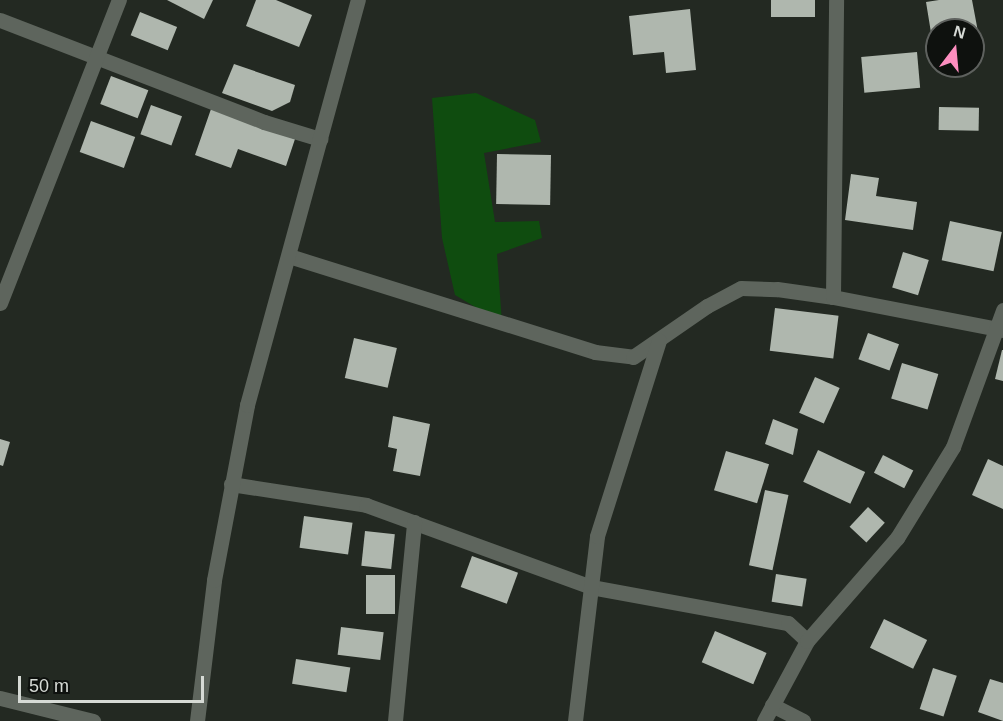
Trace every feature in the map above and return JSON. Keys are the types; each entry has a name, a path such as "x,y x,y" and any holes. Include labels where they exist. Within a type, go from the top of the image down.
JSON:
{"street":[{"path":"0,303 119,0"},
{"path":"197,721 213,580 247,405 358,0"},
{"path":"833,297 836,0"},
{"path":"0,20 264,122 320,139"},
{"path":"289,256 595,352 633,357 707,306 741,288 777,289 833,297 999,329"},
{"path":"764,721 807,641 897,538 953,447 999,329 1003,310"},
{"path":"575,721 597,536 659,341"},
{"path":"231,484 366,505 591,587 788,623 807,641"},
{"path":"394,721 414,522"},
{"path":"0,698 93,721"},
{"path":"772,705 803,721"}],"green space":[{"path":"476,93 535,120 541,142 484,153 495,222 539,221 542,238 497,254 502,323 455,295 442,238 432,98"}],"building":[{"path":"167,0 213,0 204,19"},
{"path":"256,0 276,0 312,15 299,47 246,26"},
{"path":"771,0 815,0 815,17 771,17"},
{"path":"972,0 975,18 929,18 926,2"},
{"path":"690,9 696,70 666,73 664,52 633,55 629,16"},
{"path":"140,12 177,27 168,50 131,35"},
{"path":"917,52 920,88 864,93 861,57"},
{"path":"234,64 295,85 290,102 272,111 222,93"},
{"path":"111,76 148,90 138,118 100,104"},
{"path":"151,105 182,116 171,145 140,134"},
{"path":"939,107 979,108 979,131 939,130"},
{"path":"211,109 295,139 286,166 238,149 231,168 195,155"},
{"path":"91,121 135,137 124,168 80,152"},
{"path":"497,154 551,155 550,205 496,204"},
{"path":"851,174 879,178 876,196 917,202 913,230 845,220"},
{"path":"950,221 1002,232 994,271 942,260"},
{"path":"903,252 929,260 918,295 892,287"},
{"path":"775,308 839,316 833,358 770,351"},
{"path":"868,333 899,344 889,371 858,359"},
{"path":"354,338 397,348 388,388 345,378"},
{"path":"1003,350 1003,381 995,379"},
{"path":"902,363 938,374 928,409 891,398"},
{"path":"815,377 840,388 824,424 799,413"},
{"path":"393,416 430,424 420,476 393,471 397,449 388,447"},
{"path":"773,419 798,429 793,455 765,444"},
{"path":"0,439 10,442 3,466 0,465"},
{"path":"818,450 865,472 850,504 803,482"},
{"path":"726,451 769,464 757,503 714,490"},
{"path":"883,455 913,470 904,488 874,473"},
{"path":"988,459 1003,466 1003,509 972,495"},
{"path":"765,490 788,495 772,570 749,565"},
{"path":"868,507 885,523 866,542 850,527"},
{"path":"304,516 353,523 348,555 300,548"},
{"path":"365,531 395,534 391,569 361,566"},
{"path":"472,556 518,573 507,604 461,587"},
{"path":"776,574 807,579 802,607 772,602"},
{"path":"366,575 395,575 395,614 366,614"},
{"path":"884,619 927,640 913,669 870,648"},
{"path":"341,627 384,632 380,660 338,655"},
{"path":"715,631 767,653 753,684 702,662"},
{"path":"296,659 350,668 346,692 292,684"},
{"path":"933,668 957,676 943,717 920,709"},
{"path":"990,679 1003,683 1003,721 978,712"}]}
